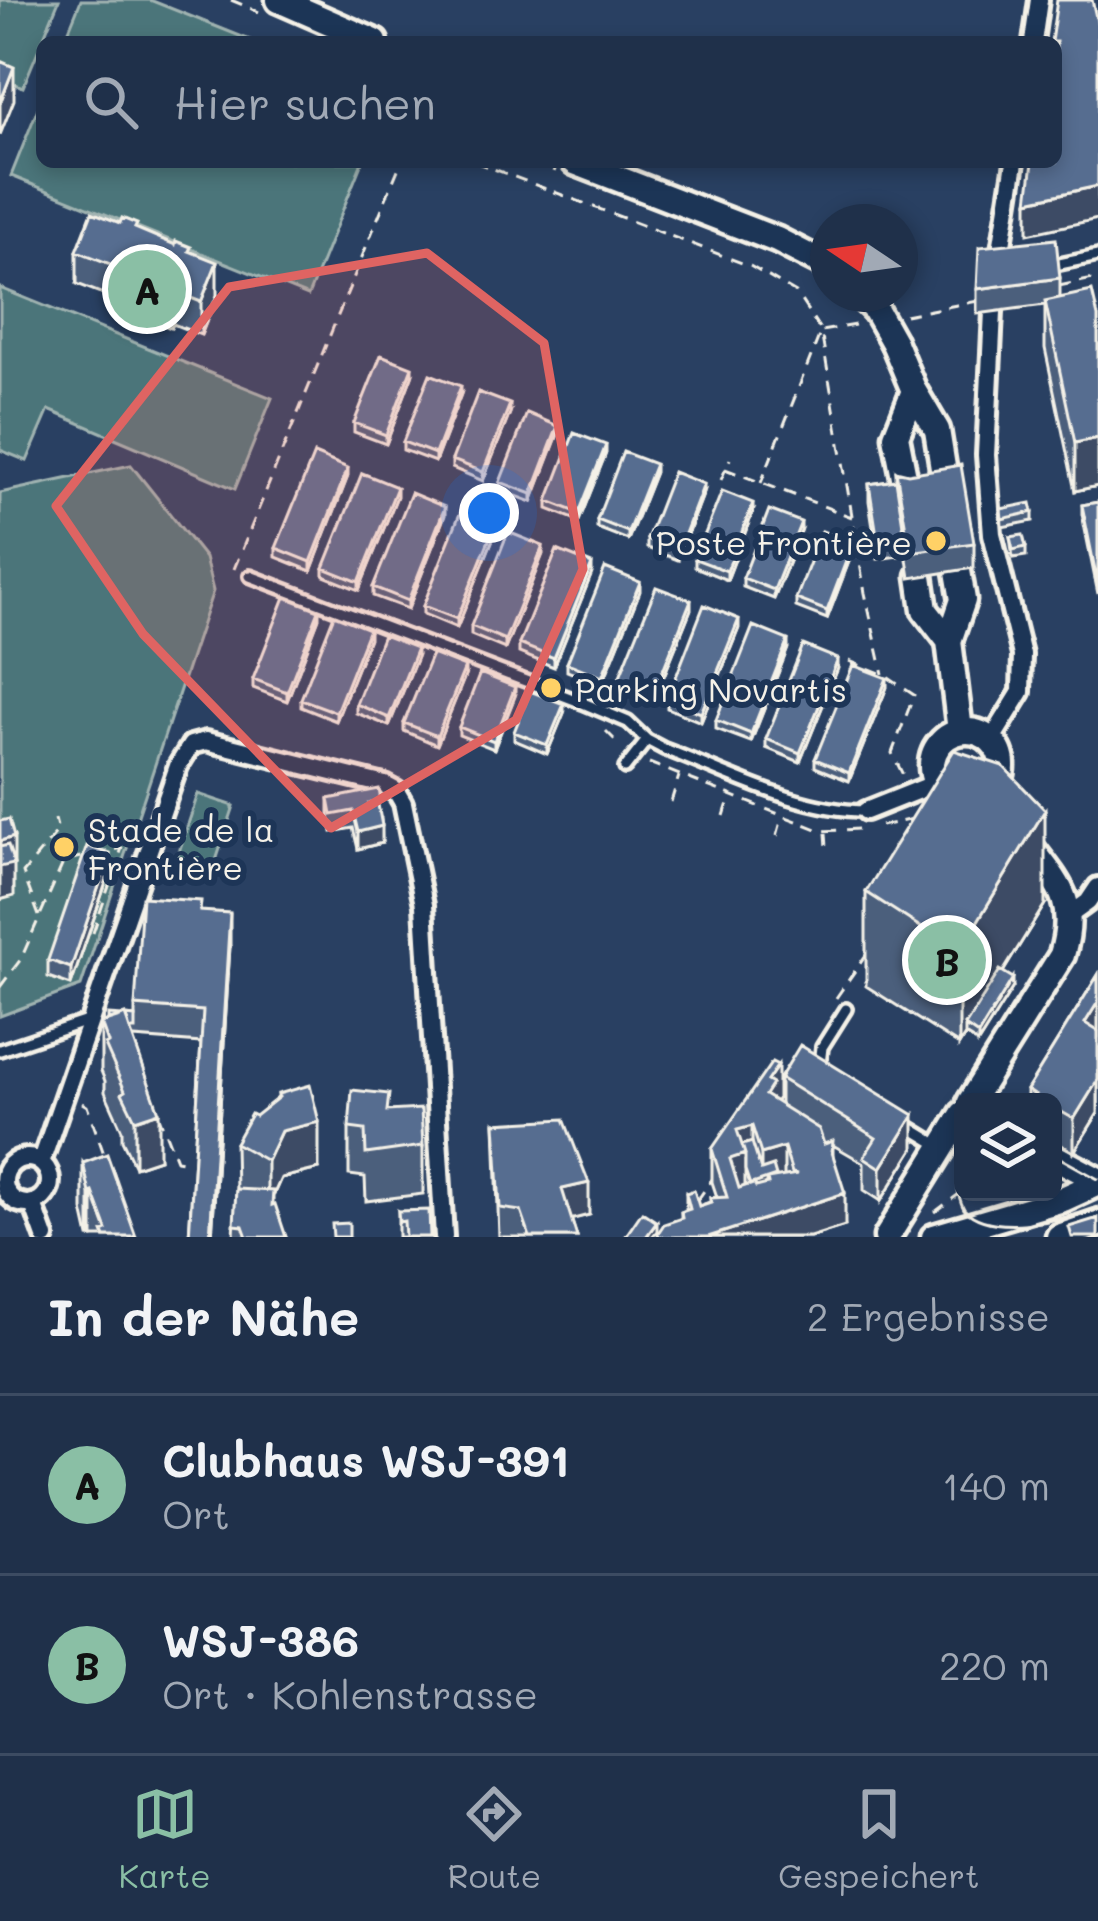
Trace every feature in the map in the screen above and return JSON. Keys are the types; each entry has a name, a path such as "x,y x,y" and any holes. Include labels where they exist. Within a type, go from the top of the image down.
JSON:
{"main road":[{"path":"279,0 361,36"},
{"path":"591,168 810,257"},
{"path":"872,312 895,343 914,391 937,430 946,486"},
{"path":"907,492 896,436 914,391"},
{"path":"958,571 964,599 950,641 960,731"},
{"path":"920,576 925,610 950,641"},
{"path":"976,1093 1062,955 1070,916 1046,868 1004,812 997,786 1002,757 992,739 977,731 960,731 937,746 932,764 936,782 947,795 1004,812"},
{"path":"887,1237 954,1129"},
{"path":"1062,1161 1098,1181"},
{"path":"931,1226 1063,1199 1098,1181"},
{"path":"1059,1237 1098,1224"}],"street":[{"path":"1034,36 1039,0"},
{"path":"997,282 1014,168"},
{"path":"988,306 986,455 992,534 1022,655 1021,692 992,739"},
{"path":"41,1163 17,1160 3,1172 10,1197 33,1204 48,1191 50,1183 41,1163 178,766 191,745 206,740 385,785 403,803 424,905 444,1237"},
{"path":"866,812 936,782"},
{"path":"1070,916 1098,887"},
{"path":"33,1204 45,1237"}],"lane":[{"path":"1039,268 1098,256"},
{"path":"250,576 552,690 628,722 647,740 796,800 837,812 866,812"},
{"path":"625,768 647,740"},
{"path":"829,1077 820,1055 846,1009"},
{"path":"0,1050 91,1020"},
{"path":"886,1113 942,1148"}],"path":[{"path":"250,576 232,568 399,168"},
{"path":"491,168 750,266 796,293 821,331 883,674"},
{"path":"1049,288 1098,278"},
{"path":"918,310 988,306"},
{"path":"760,483 821,331 872,312"},
{"path":"721,480 730,459"},
{"path":"725,470 853,517"},
{"path":"849,661 883,674 914,695 892,753 904,778"},
{"path":"671,802 680,775"},
{"path":"724,817 731,796"},
{"path":"777,836 783,816"},
{"path":"39,918 22,873 58,831 55,819"},
{"path":"826,831 827,848"},
{"path":"0,987 21,959 64,861 122,848 93,933"},
{"path":"63,1099 87,1106 110,1171"},
{"path":"159,1116 176,1160 187,1162"},
{"path":"931,1226 954,1201"}],"highlighted area":[{"path":"427,253 544,343 583,569 516,720 331,828 143,634 56,506 229,287"}],"green space":[{"path":"0,0 59,0 44,36 36,36 36,56 23,87 0,78"},
{"path":"81,0 150,0 240,36 66,36"},
{"path":"36,113 36,168 360,168 308,296 11,176"},
{"path":"0,288 272,398 235,489 49,410 27,461 0,450"},
{"name":"Stade de la Frontière","path":"131,465 205,558 213,591 81,986 0,1016 0,493"},
{"path":"198,794 234,806 210,879 174,867"}],"building":[{"path":"1057,0 1092,0 1098,26 1098,186 1028,201 1032,168 1062,168 1062,36 1052,36"},
{"path":"0,61 14,67 0,103"},
{"path":"92,212 137,224 135,228 191,247 189,251 217,262 201,302 173,291 171,295 77,251"},
{"path":"1056,239 1060,278 977,289 979,247"},
{"path":"1092,291 1098,317 1098,438 1075,443 1045,301"},
{"path":"381,355 412,367 386,435 354,423"},
{"path":"430,374 461,386 435,454 403,442"},
{"path":"478,392 510,404 483,472 452,460"},
{"path":"527,413 558,426 532,494 500,482"},
{"path":"574,433 606,445 579,513 548,501"},
{"path":"623,452 655,464 628,532 597,520"},
{"path":"314,454 348,468 311,562 276,548"},
{"name":"Poste Frontière","path":"961,465 974,543 910,552 896,471 908,474"},
{"path":"673,472 704,484 678,552 647,539"},
{"path":"362,473 397,487 359,582 324,568"},
{"path":"896,480 905,538 878,542 869,484"},
{"path":"722,491 753,503 727,571 695,559"},
{"path":"411,493 445,507 408,601 373,587"},
{"path":"1098,502 1098,585 1082,505"},
{"path":"1031,503 1033,512 1002,519 1001,509"},
{"path":"769,510 801,522 774,590 743,578"},
{"path":"461,511 495,525 457,619 423,606"},
{"path":"822,531 853,543 827,611 796,599"},
{"path":"508,532 543,546 505,640 471,626"},
{"path":"1023,535 1026,547 1013,550 1010,537"},
{"path":"557,550 592,564 554,658 519,644"},
{"path":"605,568 640,582 602,677 567,663"},
{"path":"656,587 691,600 653,695 618,681"},
{"path":"285,597 319,610 287,692 253,679"},
{"path":"704,605 739,619 701,713 667,700"},
{"path":"334,615 369,629 336,712 301,699"},
{"path":"753,626 788,640 751,734 716,720"},
{"path":"383,635 417,648 389,718 356,704"},
{"path":"803,645 838,659 800,753 766,739"},
{"path":"432,654 465,667 437,736 404,723"},
{"path":"853,665 887,678 849,773 815,759"},
{"path":"480,673 515,687 494,741 459,727"},
{"path":"530,691 564,704 547,745 514,732"},
{"path":"954,750 1003,766 1045,810 959,952 866,892"},
{"path":"379,789 381,801 372,803 378,805 382,826 358,832 353,811 332,815 329,799"},
{"path":"9,819 14,837 0,841 0,821"},
{"path":"8,845 14,864 0,867 0,847"},
{"path":"87,846 110,854 71,968 48,960"},
{"path":"142,897 201,901 200,911 230,913 210,1237 189,1237 203,1011 135,1006"},
{"path":"1000,970 1013,978 978,1035 965,1026"},
{"path":"1098,975 1098,1002 1085,1023 1098,1031 1098,1080 1074,1119 1062,1112 1062,1093 1027,1090"},
{"path":"125,1015 159,1112 135,1120 101,1023"},
{"path":"126,1016 135,1017 135,1030 130,1030"},
{"path":"800,1045 914,1115 881,1168 864,1157 876,1138 780,1078"},
{"path":"772,1062 778,1065 767,1081 772,1084 765,1095 819,1129 824,1144 833,1141 845,1193 708,1237 659,1237 664,1224 682,1218 681,1212 690,1209 686,1193 694,1190 699,1206 711,1202 710,1198 727,1197 712,1149","holes":["752,1126 761,1154 784,1147 792,1173 797,1174 739,1188 730,1159 745,1154 737,1130"]},
{"path":"310,1085 319,1122 281,1131 267,1161 235,1143 251,1114 255,1116 278,1094"},
{"path":"352,1090 389,1094 387,1111 421,1109 423,1146 366,1154 365,1130 349,1128"},
{"path":"564,1119 589,1183 562,1189 577,1237 530,1237 521,1211 500,1208 495,1123"},
{"path":"752,1142 761,1170 773,1166 776,1176 750,1185 742,1145"},
{"path":"107,1154 136,1237 105,1237 103,1232 107,1230 83,1163"},
{"path":"236,1189 273,1191 272,1205 286,1237 247,1237 243,1226 234,1225"},
{"path":"429,1210 430,1237 405,1237 398,1211"},
{"path":"642,1212 657,1222 646,1237 625,1237"},
{"path":"1098,1218 1098,1237 1072,1237 1069,1227"},
{"path":"349,1223 349,1237 333,1237 332,1224"}],"tram line":[{"path":"1062,1159 1098,1179"},
{"path":"960,1201 976,1218 1008,1224 1065,1217 1098,1207"}],"place":[{"name":"Clubhaus WSJ-391","path":"147,289"},
{"name":"Poste Frontière","path":"936,541"},
{"name":"Parking Novartis","path":"551,688"},
{"name":"Stade de la Frontière","path":"64,847"},
{"name":"WSJ-386","path":"947,960"}]}
